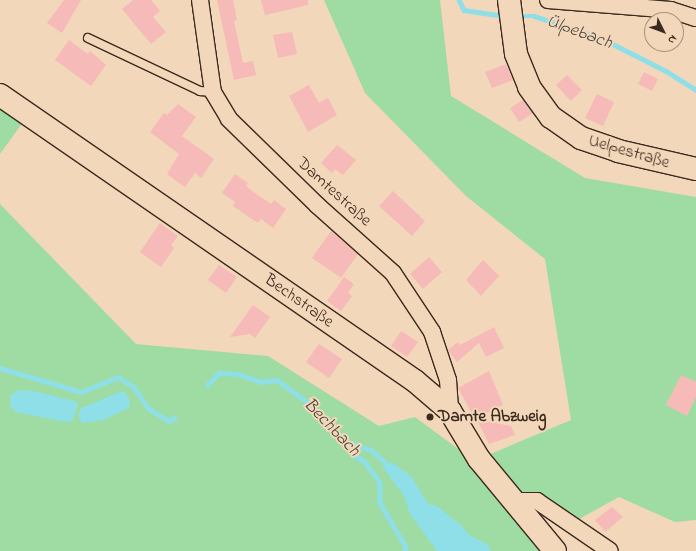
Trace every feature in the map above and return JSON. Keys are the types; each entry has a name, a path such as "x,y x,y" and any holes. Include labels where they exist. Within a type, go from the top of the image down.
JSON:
{"main road":[{"name":"Uelpestraße","path":"510,9 516,54 529,87 551,117 581,138 618,152 696,169"},
{"name":"Bechstraße","path":"0,95 416,381 450,411 479,459 555,551"}],"street":[{"name":"Damtestraße","path":"200,0 213,92 229,119 272,162 393,273 432,332 448,380 450,411"},
{"path":"548,0 671,10 696,18"},
{"path":"515,501 537,501 610,551"}],"lane":[{"path":"88,38 200,91 213,92"}],"green space":[{"path":"324,0 440,0 451,96 585,178 696,197 696,520 675,522 619,497 570,524 537,501 515,501 553,551 0,551 0,204 136,344 268,356 379,426 415,417 469,457 488,455 571,420 545,259 466,196 365,93"},
{"path":"0,106 23,122 0,154"}],"water":[{"path":"20,390 33,391 78,403 73,420 67,422 16,412 10,406 11,394"},
{"path":"120,392 125,392 130,402 129,408 103,420 82,423 78,416 81,408"},
{"path":"391,462 411,476 428,504 437,506 462,526 469,535 487,544 491,551 437,551 410,514 404,496 382,466"}],"building":[{"path":"64,0 81,0 62,33 47,23"},
{"path":"133,0 151,0 160,11 153,17 166,32 151,44 122,9"},
{"path":"217,0 233,0 237,20 234,21 243,63 253,61 256,75 234,80"},
{"path":"261,0 308,0 308,5 265,15"},
{"path":"292,32 297,54 278,58 273,35"},
{"path":"69,40 88,54 90,51 106,65 91,86 55,60"},
{"path":"506,64 513,80 492,88 485,72"},
{"path":"644,72 658,79 652,91 638,84"},
{"path":"567,75 582,90 571,101 556,85"},
{"path":"309,85 319,103 328,98 337,115 308,132 289,96"},
{"path":"597,94 614,102 603,126 585,118"},
{"path":"523,100 533,113 519,122 510,108"},
{"path":"178,104 196,117 182,136 214,159 201,178 195,173 185,187 167,174 179,154 150,132 164,113 167,115"},
{"path":"337,145 356,160 343,175 335,169 332,173 321,163"},
{"path":"235,174 248,183 246,186 271,204 274,200 286,209 273,228 261,219 258,223 233,206 235,202 222,193"},
{"path":"393,191 425,221 412,236 379,206"},
{"path":"160,223 178,236 171,245 174,248 161,267 140,252"},
{"path":"331,231 358,254 341,278 312,258"},
{"path":"429,257 442,272 423,289 410,274"},
{"path":"483,260 499,276 481,296 466,280"},
{"path":"219,265 237,277 226,293 208,280"},
{"path":"344,277 354,284 348,293 352,296 341,311 327,301"},
{"path":"253,305 270,317 255,338 250,334 230,337"},
{"path":"494,327 504,348 486,357 479,343 457,362 448,350 458,342 460,345"},
{"path":"401,331 418,342 407,357 391,346"},
{"path":"319,344 342,359 329,378 306,362"},
{"path":"489,371 503,405 475,419 458,388"},
{"path":"681,375 696,382 696,397 687,416 666,405"},
{"path":"477,420 511,426 515,435 489,444"},
{"path":"612,507 623,517 605,532 595,520"}],"waterway":[{"name":"Ülpebach","path":"459,0 464,10 504,16"},
{"name":"Ülpebach","path":"518,16 534,16 603,39 666,71 696,90"},
{"name":"Bechbach","path":"0,368 81,392 118,377 134,387 148,408 169,421 174,418"},
{"name":"Bechbach","path":"207,385 219,373 238,374 261,382 277,380 313,406 344,441 353,455 364,461 380,482 380,503 406,547 405,551"},
{"path":"344,441 371,450 392,468"}],"place":[{"name":"Damte Abzweig","path":"430,417"}]}
